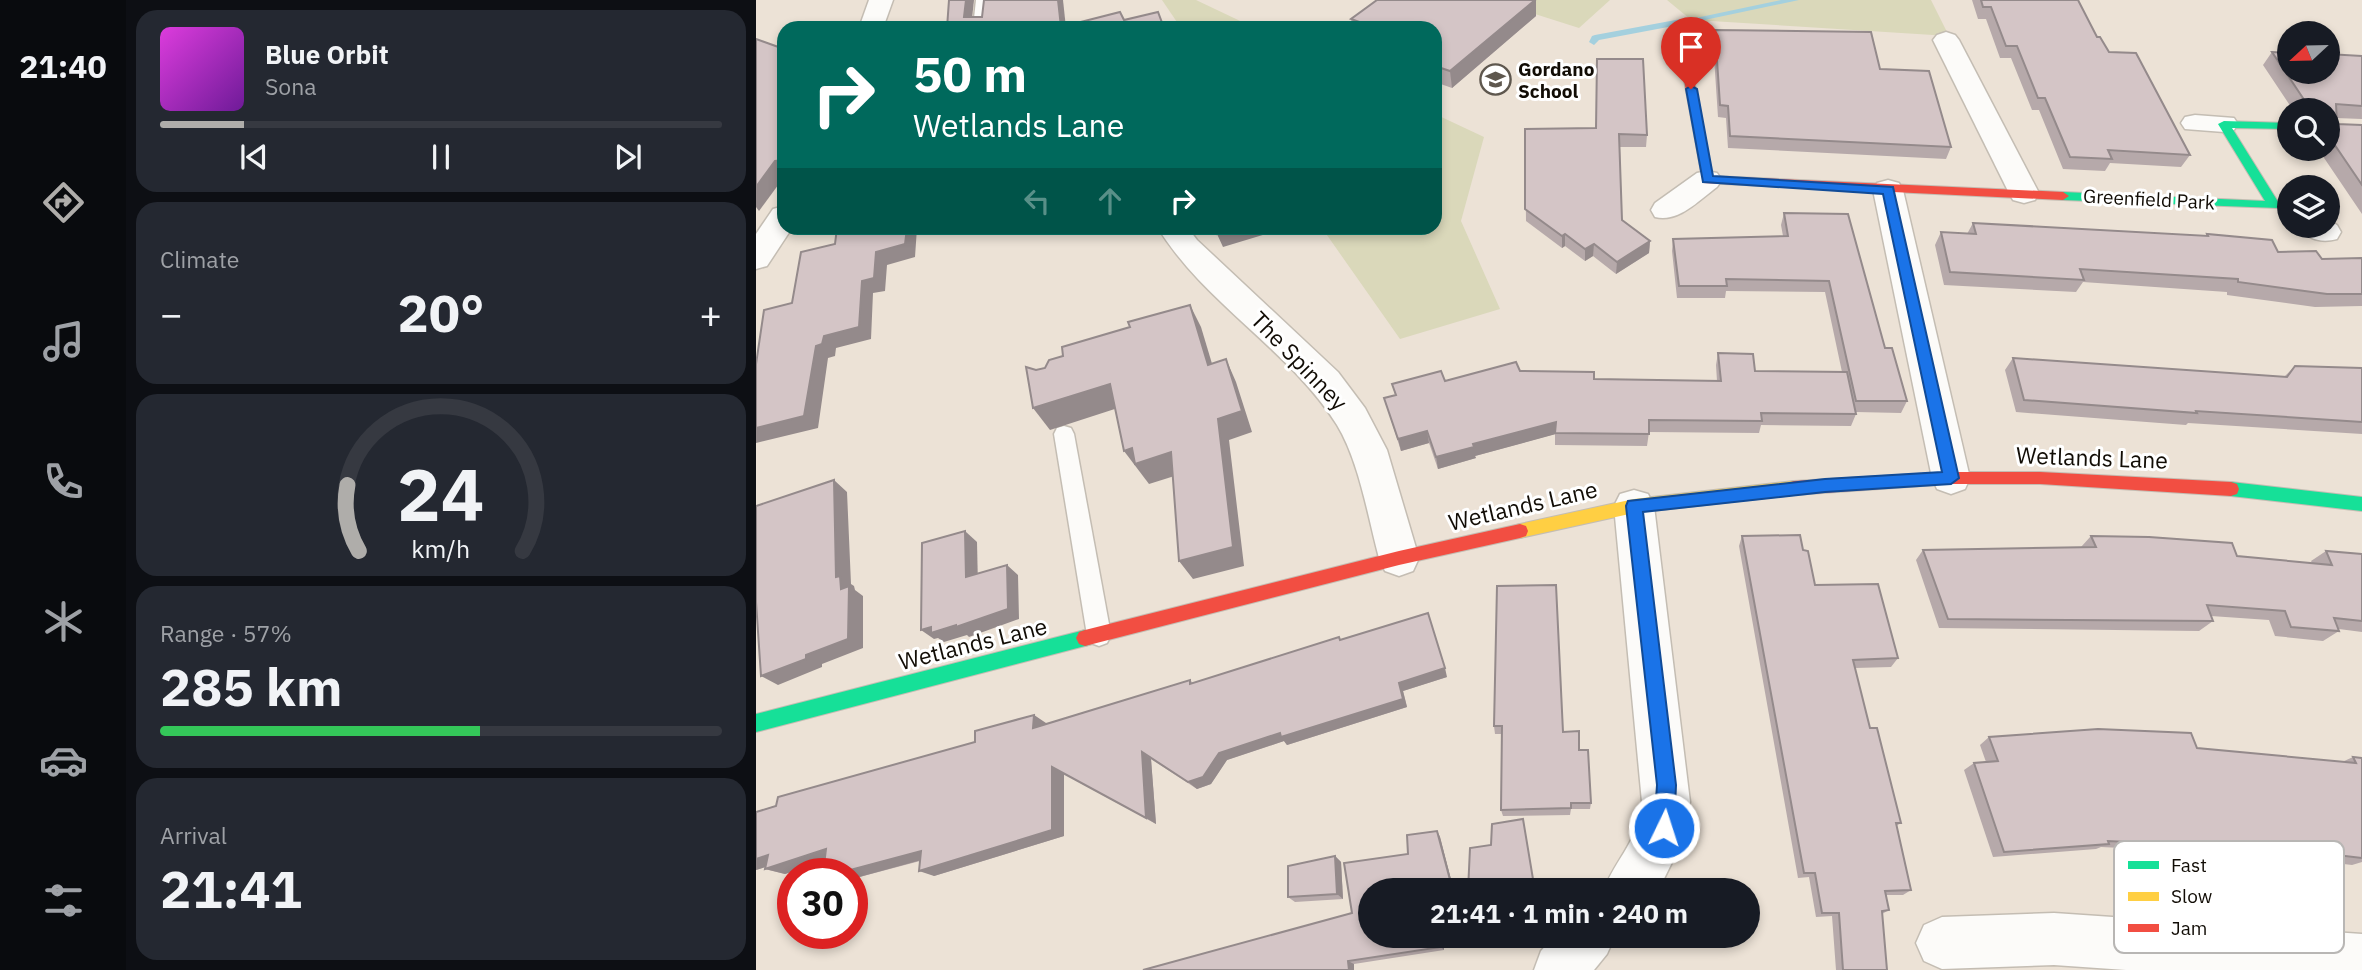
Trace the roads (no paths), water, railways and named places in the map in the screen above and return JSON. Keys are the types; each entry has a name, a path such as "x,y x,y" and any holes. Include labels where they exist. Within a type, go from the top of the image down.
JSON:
{"street":[{"path":"874,21 881,0"},
{"path":"1946,40 2024,193"},
{"path":"1666,210 1707,180 1684,53"},
{"path":"2195,123 2277,126"},
{"name":"Greenfield Park","path":"2224,124 2277,202"},
{"name":"Greenfield Park","path":"1707,180 1888,190 2024,193 2277,209"},
{"path":"1888,190 1951,478"},
{"path":"756,258 777,226"},
{"name":"The Spinney","path":"1178,235 1186,248 1325,382 1352,418 1368,450 1399,558"},
{"name":"Wetlands Lane","path":"756,723 1399,558 1634,506 1825,485 1951,478 2040,478 2205,486 2362,504"},
{"path":"1634,506 1666,785 1664,828 1653,856 1637,878"},
{"path":"1942,943 2057,955 2362,960"},
{"path":"1560,970 1579,948"}],"lane":[{"path":"981,21 983,0"},
{"path":"1063,433 1099,635"}],"waterway":[{"path":"1695,19 1795,0"},
{"path":"1594,42 1595,38 1681,22"}],"place":[{"name":"Gordano School","path":"1495,80"}]}
